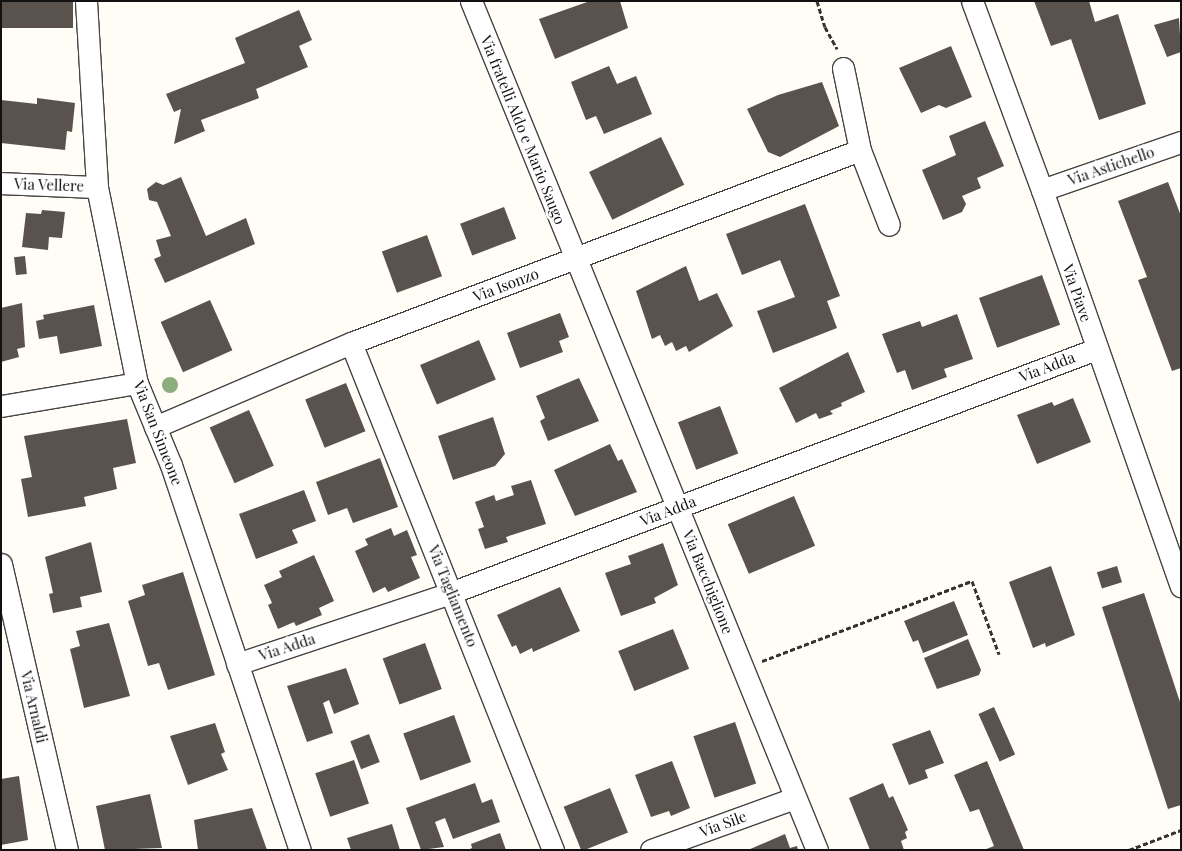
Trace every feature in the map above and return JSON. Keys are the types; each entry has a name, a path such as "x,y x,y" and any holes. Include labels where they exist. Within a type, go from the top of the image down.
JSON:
{"street":[{"name":"Via San Simeone","path":"86,1 97,187 137,383 171,465 300,850"},
{"name":"Via fratelli Aldo e Mario Saugo","path":"471,1 575,259"},
{"name":"Via Piave","path":"972,1 1042,190 1181,586"},
{"path":"844,68 860,150 889,225"},
{"name":"Via Astichello","path":"1042,190 1181,142"},
{"name":"Via Isonzo","path":"155,427 351,343 860,150"},
{"name":"Via Vellere","path":"1,183 97,187"},
{"name":"Via Bacchiglione","path":"575,259 817,850"},
{"name":"Via Tagliamento","path":"351,343 452,592 553,850"},
{"name":"Via Adda","path":"237,664 452,592 678,508 1096,348"},
{"path":"1,406 65,398 137,383"},
{"name":"Via Arnaldi","path":"1,564 67,850"},
{"name":"Via Sile","path":"651,850 796,798"}],"path":[{"path":"817,1 825,27 842,58 844,68"},
{"path":"759,662 972,581 998,654"},
{"path":"1129,850 1181,830"}],"building":[{"path":"1,1 73,1 73,28 1,28"},
{"path":"590,1 620,1 628,28 555,59 539,19"},
{"path":"1034,1 1089,1 1095,22 1118,14 1146,104 1099,120 1071,39 1051,46"},
{"path":"299,10 312,40 299,46 308,67 256,89 259,98 201,120 205,131 174,144 181,109 174,112 166,94 245,63 235,38"},
{"path":"1179,18 1181,52 1167,57 1154,25"},
{"path":"951,46 972,97 946,108 939,105 921,113 899,68"},
{"path":"609,66 617,84 636,76 652,114 604,134 596,116 586,120 571,82"},
{"path":"822,82 839,126 780,157 768,152 747,109 778,95"},
{"path":"37,98 75,103 72,132 67,131 65,150 1,143 1,100 37,104"},
{"path":"985,121 1004,166 977,178 981,188 962,196 966,204 962,212 943,220 922,170 956,155 949,136"},
{"path":"661,137 684,185 612,220 589,172"},
{"path":"181,177 206,236 246,218 255,244 165,283 154,259 161,256 156,240 171,236 157,202 149,200 147,189 156,182 163,185"},
{"path":"1168,182 1181,216 1181,368 1172,371 1138,280 1147,277 1118,201"},
{"path":"805,204 840,296 827,301 837,328 773,353 757,311 795,297 780,260 742,275 726,234"},
{"path":"504,207 516,239 472,256 460,224"},
{"path":"42,210 65,212 62,238 49,237 48,250 22,247 26,213 41,214"},
{"path":"427,235 442,276 397,293 382,251"},
{"path":"25,256 27,274 16,275 14,257"},
{"path":"686,266 699,301 717,293 733,326 689,352 686,346 676,351 672,342 665,346 660,335 652,339 636,291"},
{"path":"1042,275 1060,325 997,348 979,298"},
{"path":"210,300 232,350 183,372 161,322"},
{"path":"22,303 25,347 17,349 19,357 1,362 1,308"},
{"path":"94,305 102,346 60,354 57,336 39,339 36,321 44,319 43,315"},
{"path":"560,313 569,337 559,341 563,352 520,368 507,333"},
{"path":"957,314 973,359 944,369 947,377 912,390 905,370 897,373 882,334 920,321 922,327"},
{"path":"479,340 496,380 437,405 420,365"},
{"path":"848,352 865,392 841,403 842,406 830,411 833,414 819,419 816,413 796,423 779,388"},
{"path":"579,378 599,421 548,441 540,421 545,418 536,396"},
{"path":"346,383 365,431 325,448 305,399"},
{"path":"1073,398 1091,442 1037,464 1017,415 1052,402 1054,406"},
{"path":"720,406 738,454 696,470 678,422"},
{"path":"249,410 274,466 235,483 210,427"},
{"path":"493,417 505,454 495,466 453,480 438,436"},
{"path":"127,419 136,463 113,468 117,489 84,497 86,506 28,517 21,479 32,477 24,436"},
{"path":"610,444 618,461 622,459 637,492 575,516 554,470"},
{"path":"380,458 398,507 353,523 347,508 328,515 316,482"},
{"path":"531,480 546,524 506,537 508,542 485,549 478,529 484,527 475,502 494,495 496,501 514,495 511,486"},
{"path":"304,490 316,521 292,530 298,543 256,559 239,514"},
{"path":"794,496 815,546 749,574 728,524"},
{"path":"391,528 394,536 407,530 417,555 411,557 420,578 388,592 385,587 373,593 355,551 368,545 365,539"},
{"path":"91,542 102,592 80,597 82,607 53,613 49,594 53,593 45,557"},
{"path":"663,543 678,585 654,598 656,603 621,616 605,573 631,564 628,556"},
{"path":"314,555 334,601 319,608 322,615 296,626 294,622 278,629 268,605 272,603 264,585 282,577 279,571"},
{"path":"1051,566 1075,635 1046,647 1045,643 1033,648 1009,582"},
{"path":"1117,566 1122,582 1102,588 1097,572"},
{"path":"183,572 215,675 168,690 159,663 148,666 128,601 145,595 142,585"},
{"path":"560,587 580,631 533,652 532,648 520,654 516,645 512,647 497,615"},
{"path":"1144,593 1181,705 1181,805 1168,809 1102,607"},
{"path":"954,601 968,635 923,653 918,640 913,642 904,621"},
{"path":"109,623 130,696 84,708 70,649 80,646 76,631"},
{"path":"673,629 689,669 634,691 618,651"},
{"path":"968,639 981,670 979,675 937,689 924,658"},
{"path":"425,643 442,689 399,704 383,658"},
{"path":"346,668 359,704 334,714 329,700 323,703 333,733 307,742 287,686"},
{"path":"994,707 1015,755 1000,761 978,714"},
{"path":"454,715 471,762 420,780 403,733"},
{"path":"735,722 756,783 715,798 693,736"},
{"path":"215,723 225,752 221,754 228,770 188,785 170,736"},
{"path":"930,730 944,763 925,770 928,778 909,785 892,744"},
{"path":"369,734 380,762 361,769 350,741"},
{"path":"354,760 369,803 330,817 315,773"},
{"path":"672,761 690,808 671,816 669,811 651,817 635,775"},
{"path":"987,761 1024,850 984,850 994,846 979,809 970,812 954,775"},
{"path":"19,776 28,840 1,845 1,779"},
{"path":"475,783 482,803 492,799 500,822 453,839 445,818 435,822 444,847 421,850 406,808"},
{"path":"883,783 889,798 893,796 908,830 905,832 907,838 901,841 904,850 870,850 849,798"},
{"path":"610,788 628,833 581,850 564,807"},
{"path":"150,794 162,848 105,850 96,806"},
{"path":"252,808 267,850 198,850 194,820"},
{"path":"392,824 400,850 351,850 347,838"},
{"path":"500,833 506,850 468,850 472,848 471,844"},
{"path":"785,834 790,848 797,846 798,850 748,850"}]}
